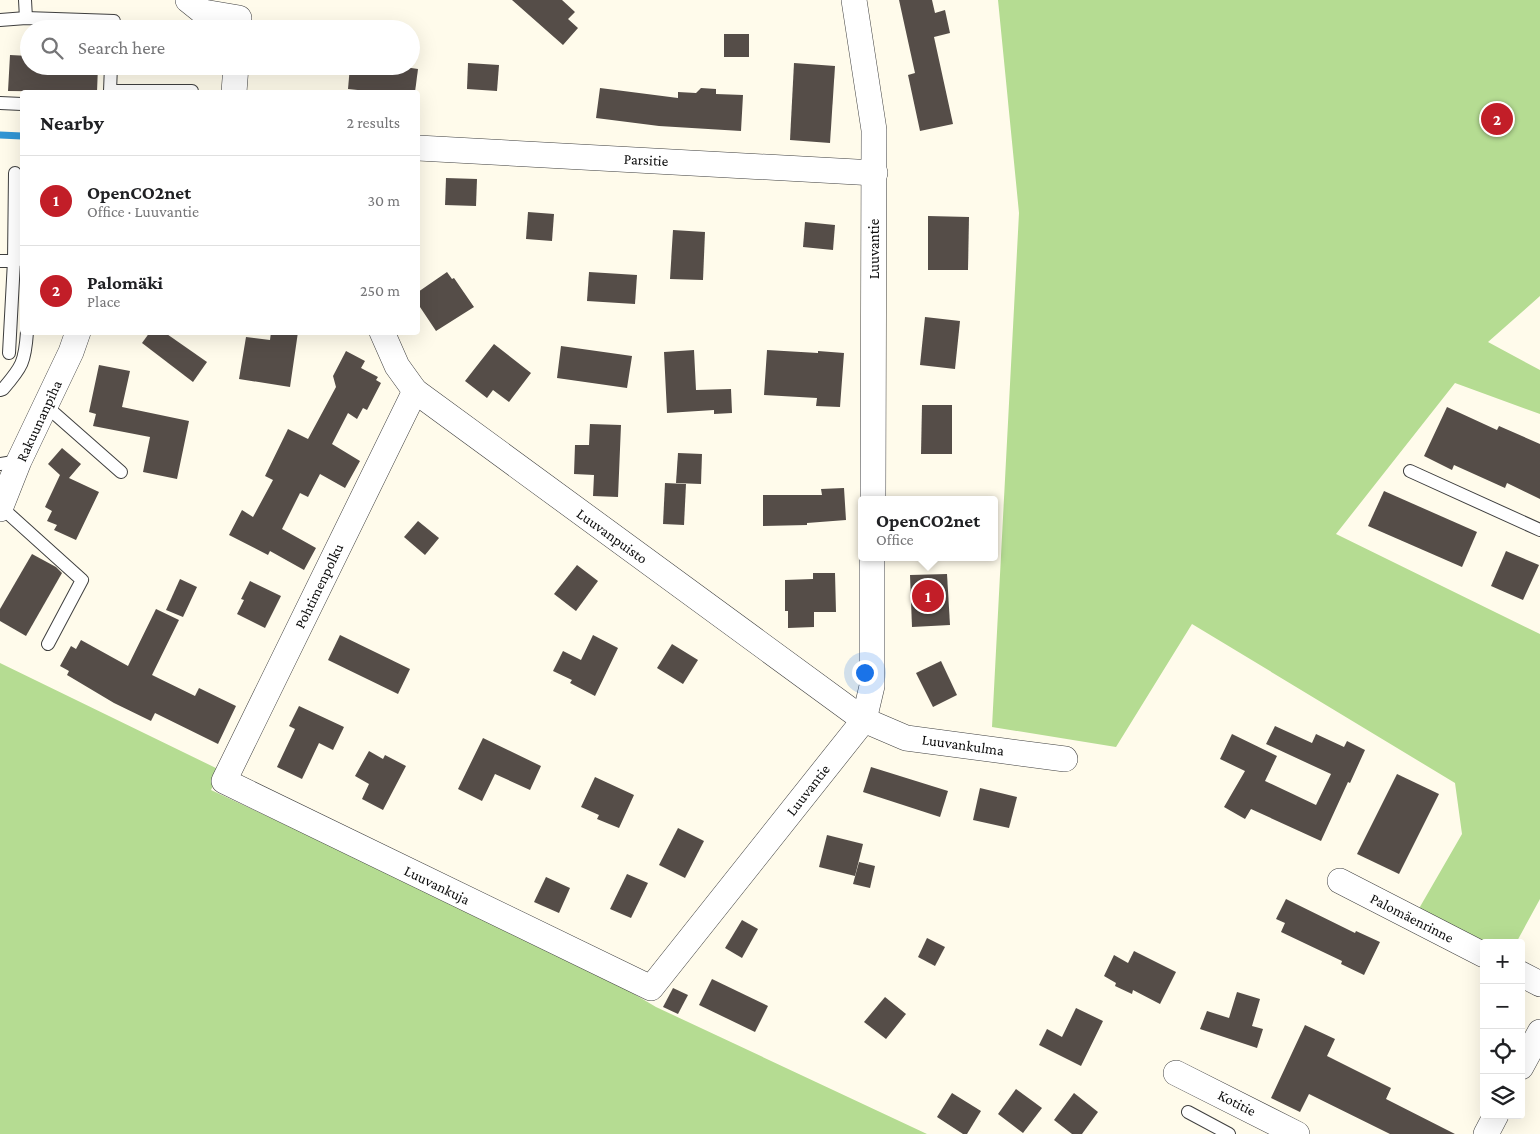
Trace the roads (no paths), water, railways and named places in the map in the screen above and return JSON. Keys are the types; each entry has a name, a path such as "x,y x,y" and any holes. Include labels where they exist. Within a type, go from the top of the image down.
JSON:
{"street":[{"path":"188,0 204,12 239,16"},
{"name":"Luuvantie","path":"854,0 874,130 873,496"},
{"path":"234,90 235,75"},
{"name":"Parsitie","path":"420,148 875,173"},
{"name":"Rakuunanpiha","path":"0,508 10,462 46,406 77,335"},
{"name":"Luuvanpuisto","path":"383,335 397,366 415,391 864,720"},
{"name":"Pohtimenpolku","path":"224,782 415,391"},
{"name":"Luuvantie","path":"651,988 864,720 872,686 872,561"},
{"name":"Luuvankulma","path":"864,720 906,738 1065,759"},
{"name":"Luuvankuja","path":"224,782 651,988"},
{"name":"Palomäenrinne","path":"1340,881 1480,953"},
{"path":"1525,976 1540,984"},
{"path":"1525,1060 1540,1032"},
{"name":"Kotitie","path":"1176,1073 1297,1134"},
{"path":"1486,1134 1494,1119"}],"lane":[{"path":"25,0 26,18"},
{"path":"0,20 26,18 85,20"},
{"path":"110,90 111,75"},
{"path":"0,103 20,104"},
{"path":"9,352 18,260 15,173"},
{"path":"0,261 18,260"},
{"path":"0,390 17,372 26,354 27,335"},
{"path":"46,406 121,472"},
{"path":"1410,471 1540,530"},
{"path":"0,508 82,580 48,644"},
{"path":"1188,1112 1229,1134"}],"waterway":[{"path":"0,135 20,136"}],"place":[{"name":"Palomäki","path":"1497,119"},
{"name":"OpenCO2net","path":"928,596"}]}
